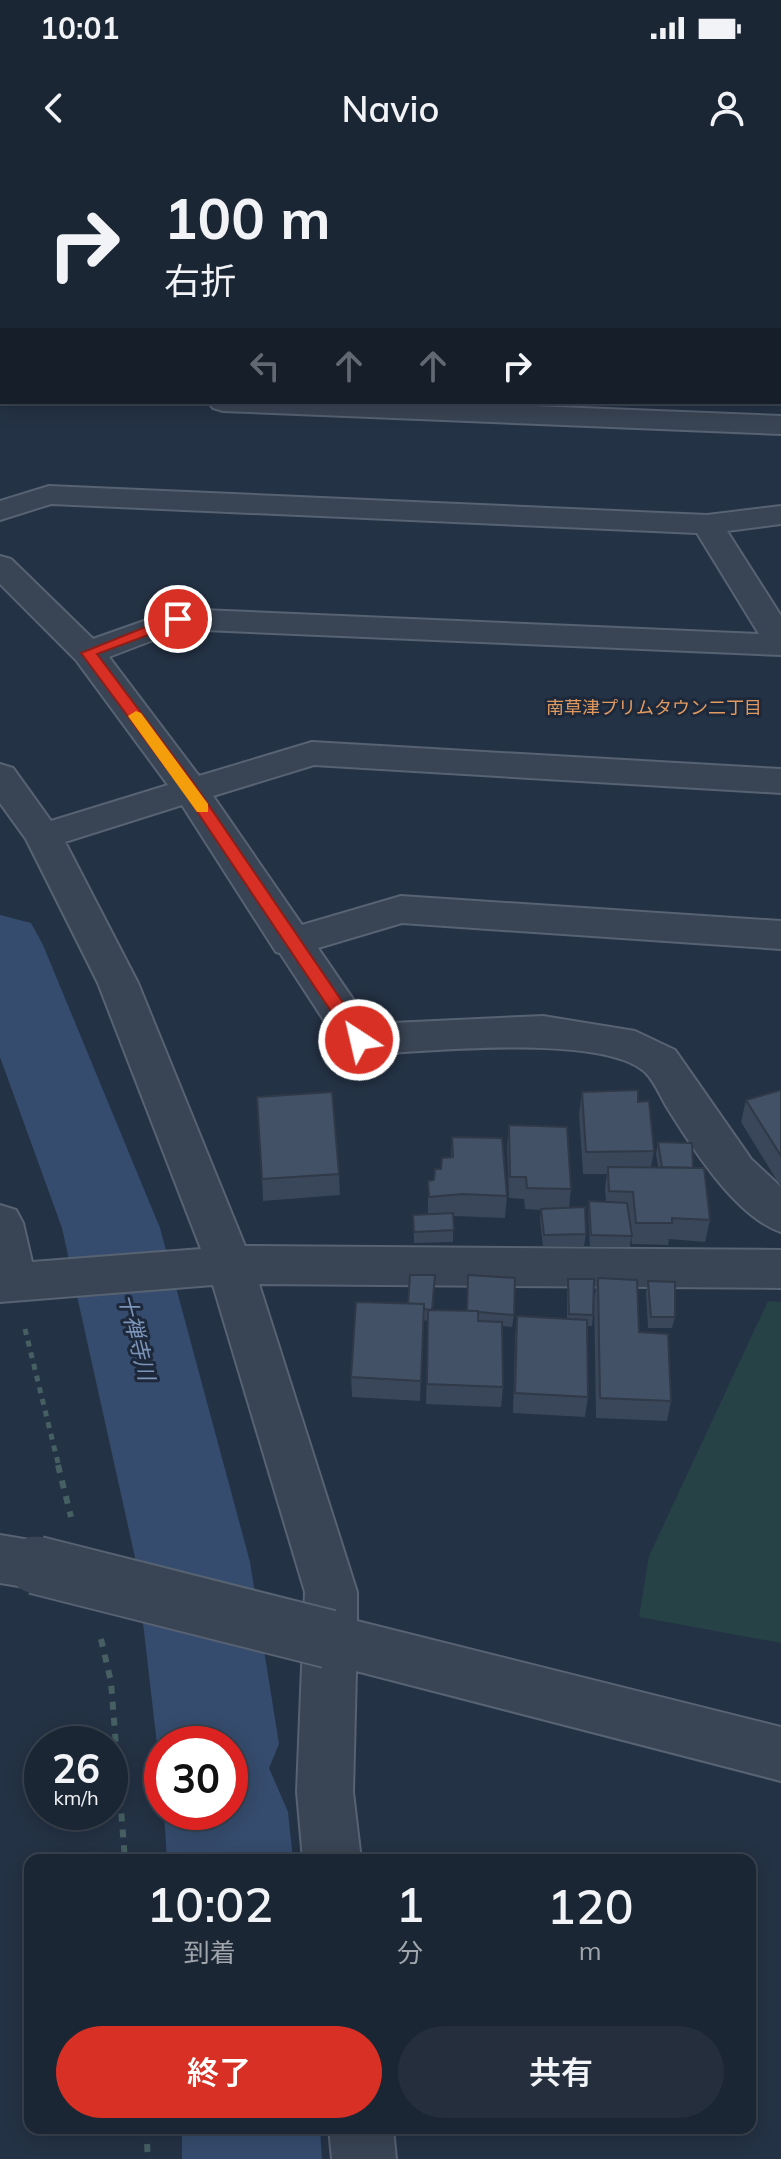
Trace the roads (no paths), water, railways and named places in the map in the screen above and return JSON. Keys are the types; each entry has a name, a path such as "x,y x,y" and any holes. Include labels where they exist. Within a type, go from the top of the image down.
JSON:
{"street":[{"path":"272,404 781,425"},
{"path":"0,511 49,495 707,524 781,515"},
{"path":"707,524 781,643"},
{"path":"0,566 88,653 190,789 290,942 359,1040 543,1031 620,1042 660,1061 735,1171 781,1214"},
{"path":"88,653 178,619 781,643"},
{"path":"43,836 312,753 781,781"},
{"path":"0,776 43,836 118,983 230,1265 331,1592 325,1792 331,1854"},
{"path":"290,942 401,909 781,935"},
{"path":"0,1223 6,1282 230,1265 781,1269"},
{"path":"18,1562 781,1754"},
{"path":"362,2134 364,2159"}],"waterway":[{"name":"十禅寺川","path":"0,945 111,1228 193,1562 216,1726"},
{"name":"十禅寺川","path":"228,1830 230,1854"},
{"name":"十禅寺川","path":"251,2134 252,2159"}],"district":[{"name":"南草津プリムタウン二丁目","path":"654,708"}]}
